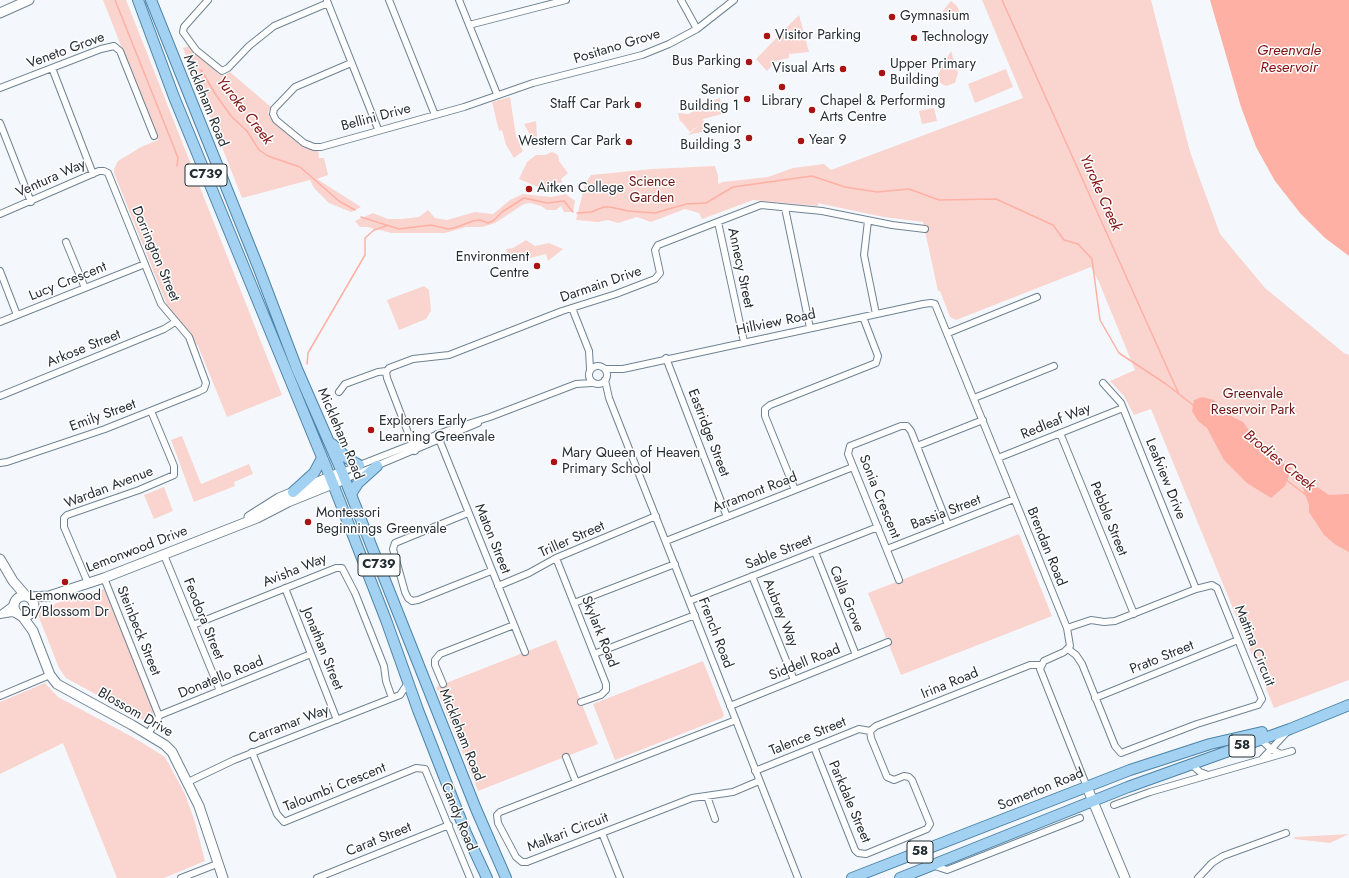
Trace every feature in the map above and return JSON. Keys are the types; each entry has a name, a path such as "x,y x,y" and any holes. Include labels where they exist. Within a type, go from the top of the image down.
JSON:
{"main road":[{"name":"Mickleham Road","path":"138,0 174,97 331,480 466,833 487,878"},
{"name":"Mickleham Road","path":"151,0 259,269 297,369 344,476 476,809 506,878"},
{"path":"329,441 347,458 359,465"},
{"path":"293,492 314,472 322,458"},
{"path":"351,494 358,483 377,466"},
{"name":"Somerton Road","path":"852,878 1163,759 1210,744 1243,738 1303,722 1349,705"},
{"name":"Somerton Road","path":"900,878 1092,801 1290,729 1303,722"}],"street":[{"path":"0,13 29,0"},
{"path":"208,0 184,26 183,32 196,50 222,70 228,68 248,46 274,26 327,2 378,130"},
{"path":"389,0 435,115"},
{"path":"459,0 497,94"},
{"path":"536,0 539,7"},
{"path":"469,25 566,0"},
{"path":"680,0 697,28"},
{"name":"Positano Grove","path":"497,94 642,54 669,44 697,28 734,0"},
{"name":"Veneto Grove","path":"0,88 105,47 117,47 154,136"},
{"name":"Bellini Drive","path":"352,63 295,87 274,109 273,114 276,120 299,140 314,147 321,147 464,107 497,94"},
{"path":"52,68 93,174"},
{"path":"0,123 31,202"},
{"name":"Ventura Way","path":"0,214 31,202 55,189 93,174 104,171 110,176"},
{"name":"Dorrington Street","path":"110,176 161,304 189,337 206,381"},
{"name":"Darmain Drive","path":"339,392 344,384 378,372 386,371 391,367 410,360 449,355 572,308 655,279 660,273 656,246 761,206 822,211 868,221 925,229"},
{"path":"785,208 810,328"},
{"path":"868,221 864,255 876,314"},
{"name":"Annecy Street","path":"718,222 744,342"},
{"path":"66,242 85,288"},
{"name":"Lucy Crescent","path":"0,322 145,264"},
{"path":"0,271 17,315"},
{"path":"948,333 1038,297"},
{"name":"Hillview Road","path":"606,379 623,369 666,358 934,303"},
{"name":"Brendan Road","path":"934,303 948,333 1066,628 1071,643 1068,649"},
{"path":"344,476 359,465 437,434 490,417 576,384 601,384 606,379 603,368 589,351 572,308"},
{"path":"795,490 765,416 765,409 770,405 876,363 878,356 863,317"},
{"name":"Arkose Street","path":"0,396 164,329 175,322"},
{"path":"589,351 589,372 594,383"},
{"name":"Eastridge Street","path":"666,358 728,517"},
{"path":"576,384 595,366 603,368"},
{"path":"974,398 1054,366"},
{"name":"Hillview Road","path":"603,368 623,369"},
{"path":"386,371 387,378 415,451"},
{"name":"French Road","path":"606,379 609,398 798,878"},
{"name":"Emily Street","path":"0,463 105,429 151,411 202,390 205,387 206,381"},
{"name":"French Road","path":"594,383 609,398"},
{"name":"Leafview Drive","path":"1104,383 1123,408 1196,589"},
{"name":"Redleaf Way","path":"998,458 1123,408"},
{"name":"Wardan Avenue","path":"88,584 64,527 64,518 67,515 134,492 173,476 174,468 151,411"},
{"path":"344,476 377,466 440,441 490,417"},
{"path":"917,446 983,420"},
{"name":"Sonia Crescent","path":"899,580 848,454 850,446 901,426 907,426 917,446 948,525"},
{"name":"Pebble Street","path":"1060,433 1134,614"},
{"name":"Maton Street","path":"437,434 491,571 525,652"},
{"name":"Arramont Road","path":"666,541 853,467"},
{"name":"Lemonwood Drive","path":"234,527 271,502 293,492 344,476"},
{"name":"Lemonwood Drive","path":"28,597 49,596 88,584 164,555 234,527 331,480"},
{"name":"Bassia Street","path":"887,549 1014,499"},
{"path":"468,513 395,543 393,549 405,592 408,598 412,601 418,600 491,571"},
{"name":"Triller Street","path":"498,586 529,573 556,558 656,516"},
{"name":"Sable Street","path":"689,601 878,526"},
{"name":"Calla Grove","path":"815,552 856,655"},
{"name":"Feodora Street","path":"164,555 220,691"},
{"name":"Skylark Road","path":"556,558 606,684 606,690 601,695 581,702"},
{"path":"0,559 13,581 33,602 33,609 28,615 20,616 12,613 0,615"},
{"path":"574,603 675,564"},
{"name":"Avisha Way","path":"193,625 336,568 344,569 384,666 386,681 392,698"},
{"name":"Aubrey Way","path":"752,576 794,680"},
{"name":"Steinbeck Street","path":"104,578 159,716"},
{"path":"13,581 15,611 20,616"},
{"name":"Mattina Circuit","path":"1066,628 1091,620 1110,623 1207,585 1217,588 1262,699 1258,705 1197,724 1121,753 1115,746 1082,664 1076,655 1068,649"},
{"name":"Jonathan Street","path":"285,588 337,720"},
{"path":"0,615 20,596 28,597"},
{"name":"Lemonwood Drive","path":"33,609 49,596"},
{"name":"Blossom Drive","path":"33,609 33,631"},
{"path":"594,654 695,615"},
{"name":"Blossom Drive","path":"20,616 33,631 50,675 63,688 148,734 172,752 199,806 217,864 223,878"},
{"path":"443,684 435,665 436,657 440,654 514,625"},
{"name":"Prato Street","path":"1095,698 1238,640"},
{"name":"Siddell Road","path":"730,706 888,642"},
{"path":"1068,649 1044,661 1041,665 1042,674 1092,801 1125,878"},
{"name":"Donatello Road","path":"159,716 312,654"},
{"name":"Irina Road","path":"870,731 876,726 1030,665 1041,665"},
{"path":"0,696 50,675"},
{"path":"408,683 400,695 411,700 418,710"},
{"name":"Carramar Way","path":"188,782 252,752 400,695"},
{"path":"148,734 159,716"},
{"name":"Malkari Circuit","path":"736,720 500,812 497,818 508,845 519,861 527,862 692,798 733,792 759,781"},
{"name":"Talence Street","path":"755,770 859,729 870,731"},
{"name":"Somerton Road","path":"1262,759 1290,729"},
{"name":"Parkdale Street","path":"814,747 855,850 858,854 866,854 927,829 930,824 912,780 909,777 904,776 894,780 887,776 871,738 870,731"},
{"name":"Somerton Road","path":"1243,738 1260,740"},
{"path":"1260,740 1282,754"},
{"name":"Somerton Road","path":"1114,805 1150,792 1292,751"},
{"name":"Taloumbi Crescent","path":"252,752 278,814 284,822 416,768 422,768"},
{"path":"566,756 576,782"},
{"path":"1191,764 1200,772 1208,775"},
{"name":"Candy Road","path":"422,768 427,772 470,878"},
{"path":"707,796 715,818"},
{"path":"1064,824 1074,809"},
{"path":"932,865 947,870 1080,818"},
{"name":"Carat Street","path":"317,878 449,825"},
{"path":"602,833 620,878"},
{"path":"1198,878 1212,863 1223,856 1286,833"},
{"path":"181,878 217,864"}],"green space":[{"path":"103,0 126,0 282,395 227,417 198,346 171,315 114,173 114,169 118,161 141,147 158,140"},
{"name":"Greenvale Reservoir Park","path":"982,0 1151,0 1190,152 1220,234 1265,288 1344,353 1349,355 1349,680 1274,708 1151,409 1134,415 1124,396 1110,381 1135,370 1099,282 1091,267 956,320 950,317 940,291 938,291 923,222 884,217 818,203 818,206 753,200 702,219 699,213 685,209 651,222 637,217 618,223 608,220 598,222 576,220 585,184 591,175 652,169 715,166 718,176 718,184 723,182 768,177 793,168 824,164 831,170 1023,98"},
{"path":"951,1 957,6 961,15 957,17 942,12"},
{"path":"799,15 809,52 789,54 789,58 776,61 767,71 756,59"},
{"path":"189,46 220,75 225,75 230,72 271,107 268,112 270,118 299,144 306,148 318,149 319,158 324,158 328,175 317,179 361,207 351,212 329,203 314,188 310,180 242,198 183,48"},
{"path":"951,51 958,73 955,83 946,86 935,80"},
{"path":"1006,69 1013,87 975,103 968,84"},
{"path":"510,97 516,136 523,151 514,158 506,145 502,130 499,131 492,102"},
{"path":"720,98 722,114 703,119 706,131 688,135 700,124 690,132 681,121 680,122 678,113 689,114 701,105"},
{"path":"934,108 937,121 922,124 919,111"},
{"path":"536,121 537,137 532,144 530,135 524,124"},
{"path":"552,152 558,155 559,161 568,173 561,179 562,182 546,187 539,185 538,187 519,179 527,162 536,155 545,155"},
{"path":"523,194 551,197 566,194 575,201 573,212 564,212 561,206 556,210 547,210 541,206 530,203 524,204 495,223 482,227 466,227 445,233 392,233 367,227 360,227 355,221 373,213 388,219 419,217 428,210 435,218 447,220 475,212 493,214 510,200"},
{"path":"526,240 535,246 549,243 563,249 548,261 546,254 510,263 506,249 513,248"},
{"path":"424,286 429,290 431,311 426,319 399,330 387,300"},
{"path":"182,436 201,484 249,464 253,474 234,482 235,486 194,502 171,440"},
{"path":"164,487 173,511 154,519 144,495"},
{"path":"1019,534 1052,616 901,675 868,593"},
{"path":"104,589 154,711 149,720 145,721 66,678 59,668 38,615 40,610 62,601"},
{"path":"556,640 598,744 478,791 436,687"},
{"path":"703,661 724,715 722,718 615,760 593,704"},
{"path":"45,683 58,697 136,739 165,757 185,794 195,822 205,861 164,878 117,878 63,743 0,774 0,702"},
{"path":"1349,834 1330,843 1294,839 1295,837"}],"water":[{"name":"Greenvale Reservoir","path":"1210,0 1349,0 1349,256 1325,238 1300,213 1275,181 1256,147 1241,107"},
{"path":"1202,397 1214,400 1223,412 1243,422 1267,456 1292,468 1285,486 1271,498 1247,483 1224,460 1207,428 1198,421 1192,411 1194,400"},
{"path":"1310,482 1329,495 1349,494 1349,552 1336,545 1324,535 1309,512 1309,505 1301,483"}],"waterway":[{"path":"115,0 178,158 177,166"},
{"name":"Yuroke Creek","path":"1002,0 1178,392"},
{"name":"Yuroke Creek","path":"201,70 231,116 247,131 259,150 268,156 300,167 339,201 355,210"},
{"name":"Brodies Creek","path":"577,213 591,212 604,207 655,213 686,204 706,203 733,187 812,176 845,187 877,192 909,189 939,200 996,199 1053,225 1064,240 1078,244 1092,259 1100,320 1119,353 1166,384 1193,405"},
{"name":"Yuroke Creek","path":"361,217 399,229 431,225 448,229 473,221 480,220 488,223 493,221 502,212 524,198 547,203 564,201 573,212"},
{"path":"307,364 308,353 365,255 365,238 374,230 386,226"},
{"name":"Brodies Creek","path":"1285,479 1306,495"}],"place":[{"name":"Gymnasium","path":"892,17"},
{"name":"Visitor Parking","path":"767,36"},
{"name":"Technology","path":"914,38"},
{"name":"Bus Parking","path":"749,62"},
{"name":"Visual Arts","path":"843,69"},
{"name":"Upper Primary Building","path":"882,73"},
{"name":"Library","path":"782,87"},
{"name":"Senior Building 1","path":"747,99"},
{"name":"Staff Car Park","path":"638,105"},
{"name":"Chapel & Performing Arts Centre","path":"812,110"},
{"name":"Senior Building 3","path":"749,138"},
{"name":"Year 9","path":"801,141"},
{"name":"Western Car Park","path":"629,142"},
{"name":"Aitken College","path":"529,189"},
{"name":"Environment Centre","path":"537,266"},
{"name":"Explorers Early Learning Greenvale","path":"371,430"},
{"name":"Mary Queen of Heaven Primary School","path":"554,462"},
{"name":"Montessori Beginnings Greenvale","path":"308,522"},
{"name":"Lemonwood Dr/Blossom Dr","path":"65,582"}],"park label":[{"name":"Science Garden","path":"652,192"}]}
